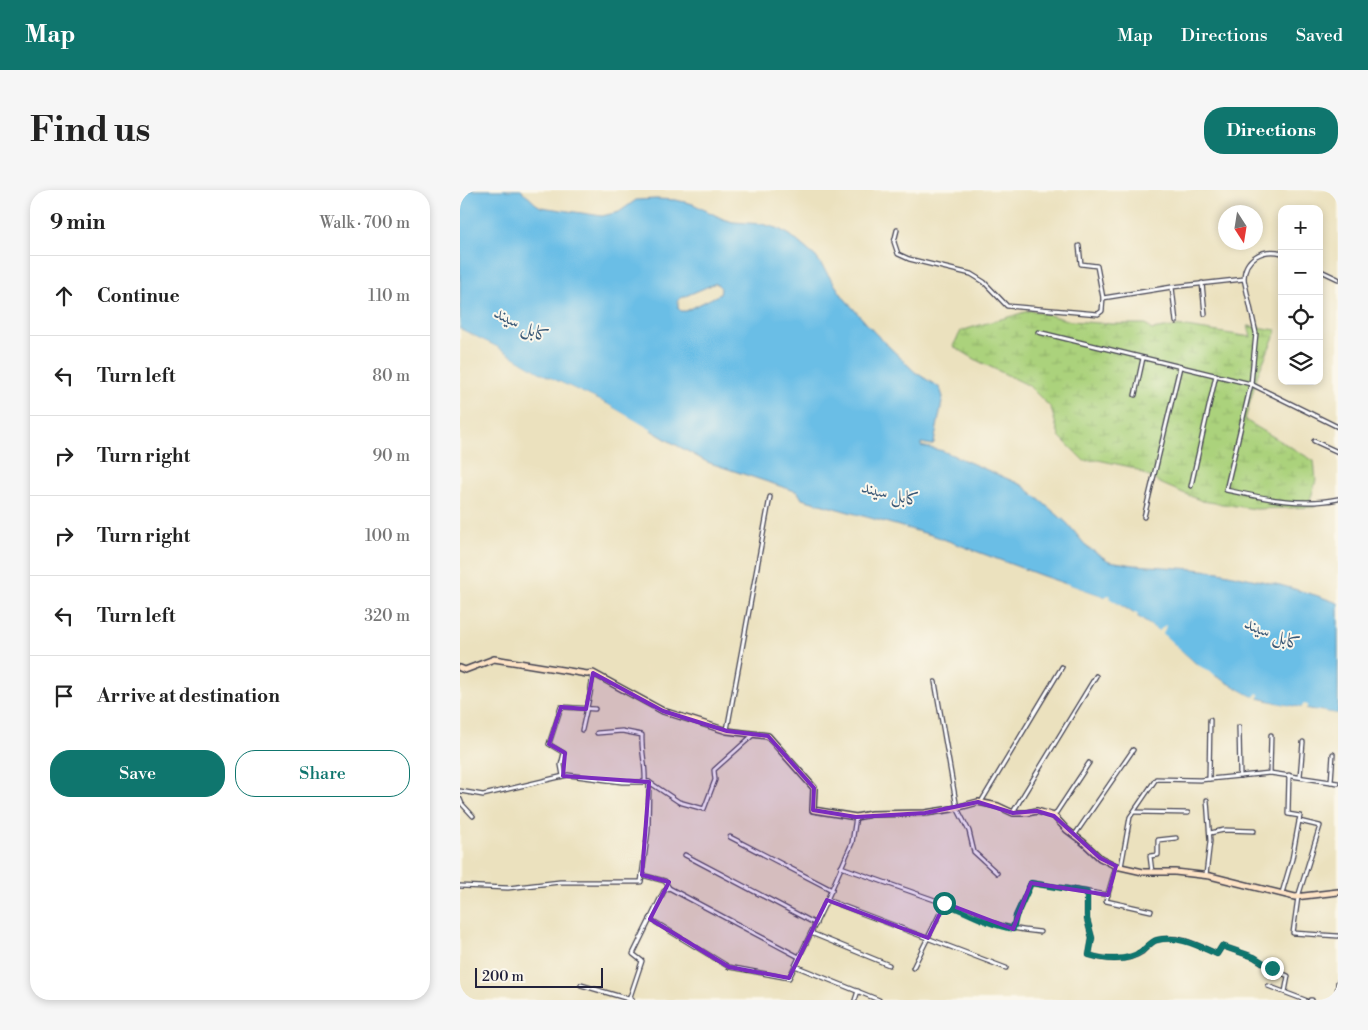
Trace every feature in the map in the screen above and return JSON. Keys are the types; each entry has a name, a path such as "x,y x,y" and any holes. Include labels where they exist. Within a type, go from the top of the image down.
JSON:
{"street":[{"path":"897,230 894,242 898,254 909,259 971,274 984,282 1007,306 1098,314 1102,311 1102,298 1097,266 1081,264 1079,246"},
{"path":"1278,252 1272,250 1258,254 1252,259 1244,272 1256,333 1251,384 1226,490 1278,501 1326,502 1338,499"},
{"path":"1323,272 1338,279"},
{"path":"1102,298 1172,287 1244,279"},
{"path":"1202,283 1205,314"},
{"path":"1172,287 1176,322"},
{"path":"1038,332 1251,384 1338,427"},
{"path":"1135,395 1144,358"},
{"path":"1144,517 1180,367"},
{"path":"1190,486 1216,375"},
{"path":"1314,441 1338,452"},
{"path":"726,731 770,498"},
{"path":"460,668 465,670 494,659 588,674 593,673 663,711 726,731 768,736 814,788 813,810 856,817 876,814 925,813 981,802 998,806 1013,813 1037,811 1054,816 1100,858 1118,867 1143,872 1175,872 1206,876 1238,882 1282,895 1298,897 1338,892"},
{"path":"981,802 1062,667"},
{"path":"582,730 593,673"},
{"path":"1013,813 1096,676"},
{"path":"935,682 957,808 969,831 974,852 997,873"},
{"path":"563,776 561,765 564,753 549,744 561,707 595,709"},
{"path":"1209,779 1210,720"},
{"path":"1239,727 1240,776"},
{"path":"460,886 508,888 560,882 640,882 648,831 647,782 646,767 641,751 642,735 622,732 597,733"},
{"path":"460,791 483,795 568,775 622,782 647,782 679,802 704,809 715,780 714,770 753,734"},
{"path":"1270,773 1271,735"},
{"path":"1300,777 1302,742"},
{"path":"1074,836 1132,750"},
{"path":"1331,782 1333,754"},
{"path":"1054,816 1089,763"},
{"path":"1151,911 1106,901 1118,867 1130,816 1156,778 1209,779 1270,773 1338,783"},
{"path":"1282,895 1300,821 1300,816 1288,814 1289,775"},
{"path":"460,799 473,816"},
{"path":"1206,876 1210,841 1207,800"},
{"path":"1134,812 1188,813"},
{"path":"650,919 729,967 789,978 842,867 852,842 856,817"},
{"path":"1300,821 1320,826 1298,897 1293,933 1338,936"},
{"path":"1210,833 1224,830 1254,831"},
{"path":"730,836 832,890"},
{"path":"1152,872 1150,856 1158,855 1158,840 1176,838"},
{"path":"685,855 816,924"},
{"path":"842,867 966,911 986,922 1013,929 1040,932"},
{"path":"642,875 665,881 669,888 799,957"},
{"path":"1013,929 1016,916 1031,883 1108,895"},
{"path":"581,985 630,1000 642,961 634,954 664,891 669,888"},
{"path":"1087,892 1087,919 1092,938 1089,955 1102,960 1125,958 1140,953 1156,940 1182,939 1217,954 1222,946 1254,957 1288,976 1285,992"},
{"path":"827,900 1006,968"},
{"path":"913,968 944,903"},
{"path":"811,933 889,965"},
{"path":"795,966 879,1000"},
{"path":"1337,1000 1338,982"},
{"path":"1268,986 1304,1000"},
{"path":"855,1000 858,991"}],"highlighted area":[{"path":"593,673 663,711 727,731 768,736 814,788 813,810 856,817 925,813 978,802 1013,813 1037,811 1054,816 1100,858 1116,866 1108,895 1031,883 1013,929 945,903 928,938 827,900 789,978 729,967 650,919 669,882 642,875 649,782 563,776 565,753 549,744 561,707 586,709"}],"green space":[{"path":"1031,310 1071,321 1146,324 1151,330 1179,326 1251,337 1248,326 1277,330 1257,376 1245,420 1314,461 1316,480 1310,501 1315,507 1256,509 1202,501 1162,484 1131,467 1098,460 1084,461 1059,436 1051,408 1028,385 978,361 953,346 961,331"}],"water":[{"name":"کابل سيند","path":"460,190 521,190 541,207 602,216 619,212 636,200 676,200 693,204 733,222 762,224 777,228 790,235 816,257 844,298 874,332 915,372 940,388 943,397 934,443 932,445 921,443 921,446 943,451 1022,485 1067,523 1087,547 1109,561 1219,572 1280,585 1338,603 1338,714 1281,704 1251,696 1201,668 1162,634 1127,609 1105,597 935,536 802,499 798,492 707,462 607,404 542,374 497,347 460,329","holes":["716,283 721,288 720,294 686,311 681,311 678,308 678,300 681,298"]}],"pier":[{"path":"460,329 497,347 542,374 607,404 652,430 649,431 606,407 541,376 496,349 460,331"},
{"path":"1065,583 1105,597 1110,596 1109,598 1134,614 1135,612 1138,615 1137,617 1159,631 1165,625 1163,634 1196,664 1251,696 1254,697 1257,693 1260,695 1258,699 1301,708 1304,704 1308,705 1306,709 1338,714 1338,717 1281,707 1249,698 1200,670 1161,636 1117,605 1065,585"}],"route":[{"path":"944,903 966,911 986,922 1013,929 1016,916 1031,883 1087,892 1087,919 1092,938 1089,955 1102,960 1125,958 1140,953 1156,940 1182,939 1217,954 1222,946 1254,957 1272,968"}]}
